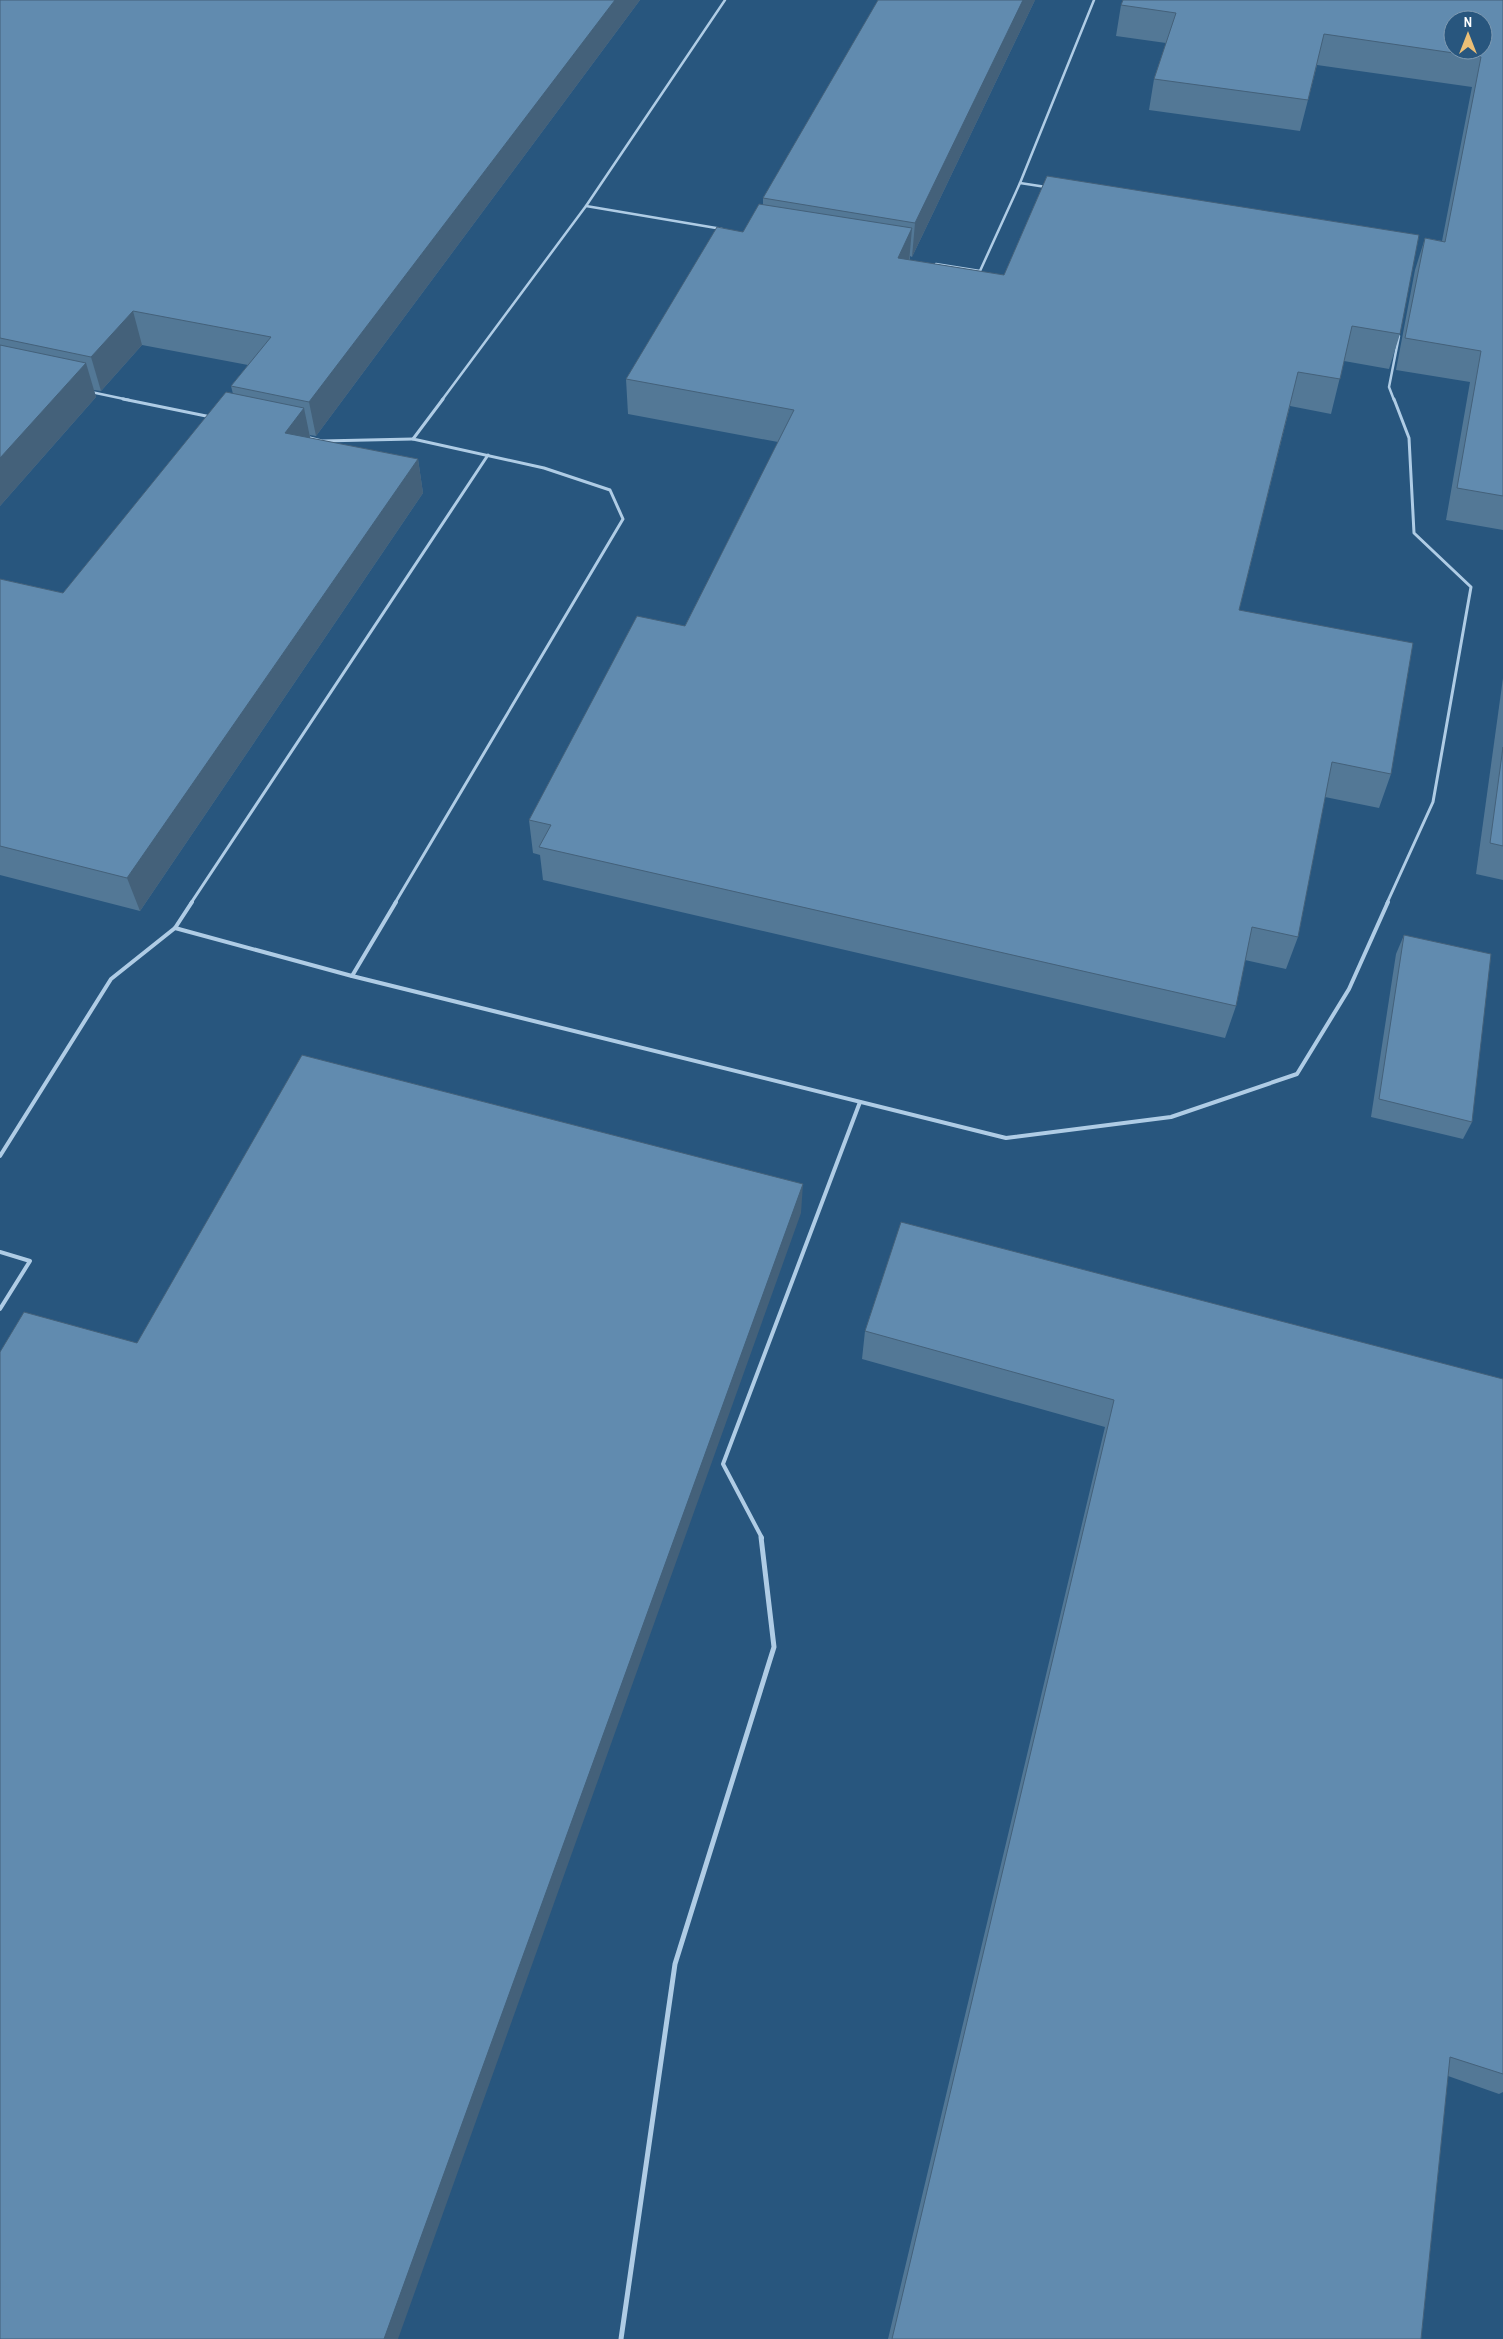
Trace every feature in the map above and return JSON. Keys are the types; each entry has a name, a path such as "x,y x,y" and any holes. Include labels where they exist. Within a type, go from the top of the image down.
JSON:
{"lane":[{"path":"413,439 586,206 725,0"},
{"path":"932,263 980,271 1020,183 1094,0"},
{"path":"1020,183 1049,187"},
{"path":"586,206 730,230"},
{"path":"175,928 352,976 1006,1138 1171,1117 1297,1074 1349,989 1433,802 1471,587 1414,533 1409,438 1389,387 1400,330"},
{"path":"88,391 214,418"},
{"path":"302,436 322,441 413,439 544,468 610,490 623,519 352,976"},
{"path":"0,1156 111,979 175,928 488,455"},
{"path":"621,2339 675,1964 774,1648 763,1540 723,1464 860,1102"},
{"path":"0,1252 30,1261 0,1309"}],"building":[{"path":"0,0 615,0 309,402 231,386 271,337 133,311 91,357 0,338"},
{"path":"878,0 1023,0 915,223 763,198"},
{"path":"1123,0 1503,0 1503,496 1457,488 1481,351 1405,338 1425,238 1445,242 1480,60 1493,60 1493,10 1443,10 1443,51 1324,34 1308,100 1154,79 1176,13 1121,5"},
{"path":"1047,176 1419,235 1400,334 1352,326 1340,379 1298,372 1239,610 1413,643 1391,774 1332,762 1298,937 1252,927 1236,1006 539,847 551,825 529,820 637,616 685,626 794,410 626,379 717,227 743,232 759,204 912,228 898,258 1004,275"},
{"path":"0,345 86,363 0,458"},
{"path":"226,392 304,408 285,433 418,459 127,878 0,846 0,579 63,593"},
{"path":"1503,747 1503,846 1490,843"},
{"path":"1404,935 1491,954 1472,1122 1379,1099"},
{"path":"302,1055 803,1184 384,2339 0,2339 0,1352 24,1312 137,1343"},
{"path":"901,1222 1503,1379 1503,2074 1450,2057 1421,2339 892,2339 1114,1400 865,1331"}]}
